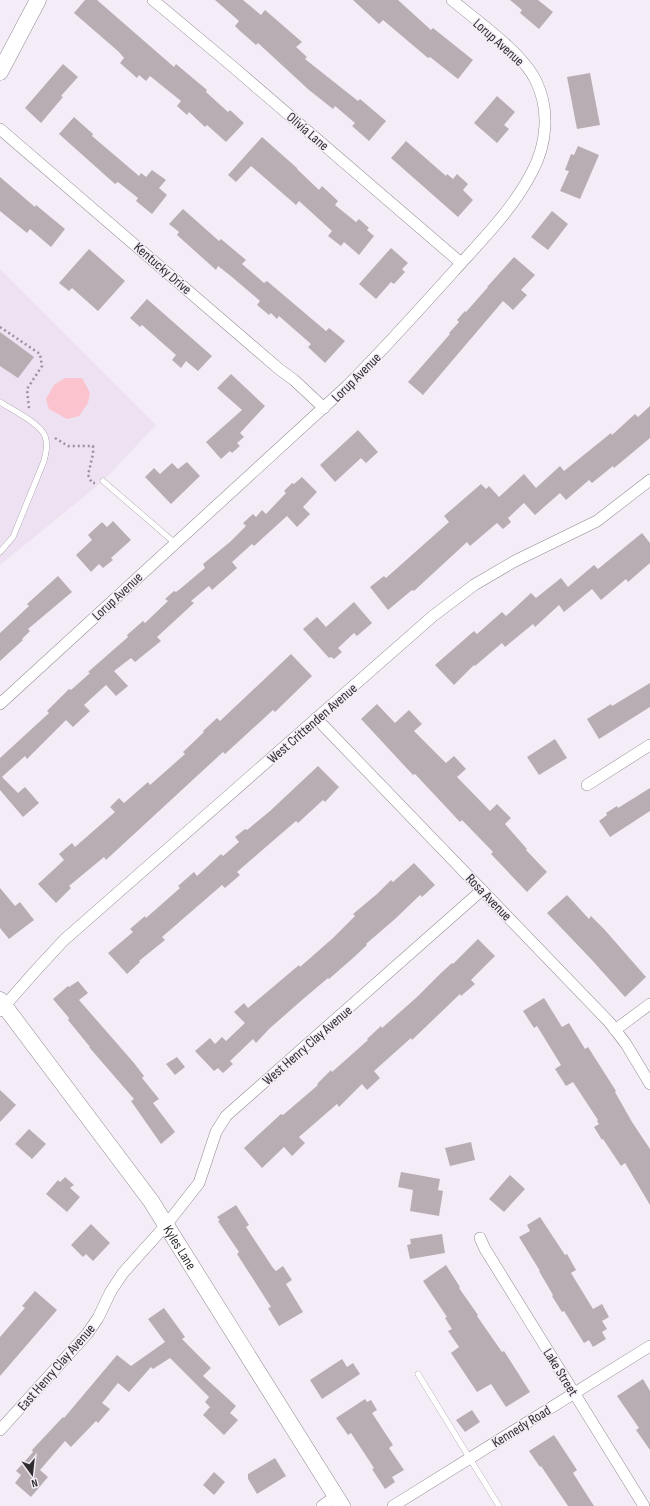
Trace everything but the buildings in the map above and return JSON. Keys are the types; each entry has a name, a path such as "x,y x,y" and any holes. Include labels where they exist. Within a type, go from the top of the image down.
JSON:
{"main road":[{"path":"0,72 38,0"},
{"name":"Kyles Lane","path":"1,1006 151,1201 183,1249 339,1501"}],"street":[{"name":"Olivia Lane","path":"153,0 461,263"},
{"name":"Lorup Avenue","path":"0,704 324,408 377,356 515,201 533,171 544,136 545,113 542,95 536,81 525,64 452,0"},
{"name":"Kentucky Drive","path":"0,129 294,380 324,408"},
{"name":"West Crittenden Avenue","path":"1,1006 64,940 433,616 474,585 515,561 597,521 650,480"},
{"name":"Rosa Avenue","path":"316,718 594,1006 626,1044 650,1084"},
{"path":"587,785 650,745"},
{"name":"West Henry Clay Avenue","path":"166,1225 199,1183 216,1132 226,1116 482,890"},
{"path":"615,1030 650,1004"},
{"name":"East Henry Clay Avenue","path":"0,1430 87,1334 98,1318 110,1291 123,1273 166,1225"},
{"name":"Lake Street","path":"480,1238 485,1249 644,1506"},
{"name":"Kennedy Road","path":"393,1506 650,1346"},
{"path":"322,1506 339,1501"}],"lane":[{"path":"0,402 40,429 45,436 47,448 44,461 13,537 0,552"},
{"path":"103,481 175,543"},
{"path":"418,1374 498,1506"}],"path":[{"path":"0,327 40,354 42,366 27,389 29,411 40,429 68,446 93,446 93,454 88,475 92,483 103,481"}],"shaded area":[{"path":"0,269 156,425 103,481 0,565"},
{"path":"65,378 82,378 90,393 88,403 79,416 67,419 49,409 46,399 54,385"}]}
